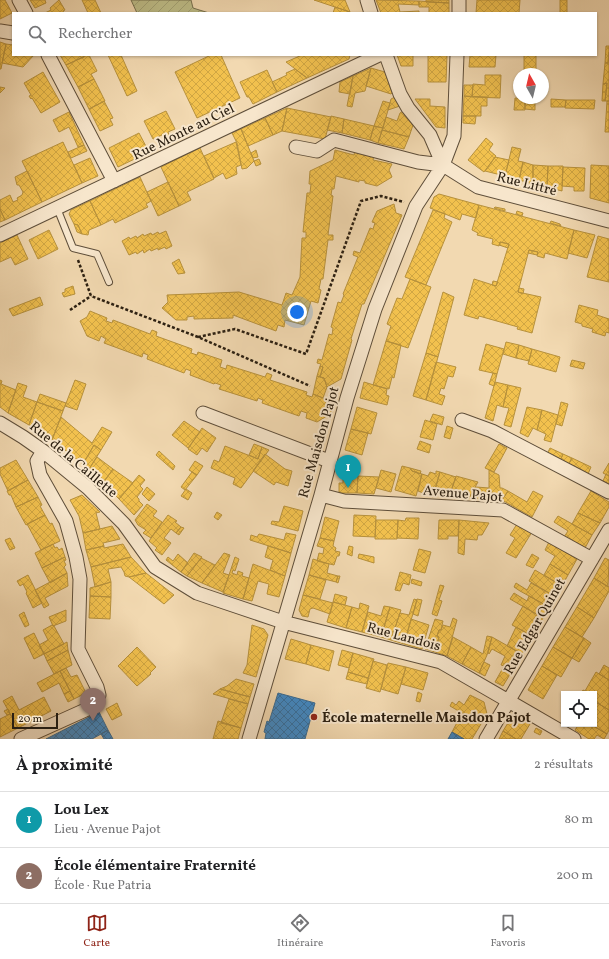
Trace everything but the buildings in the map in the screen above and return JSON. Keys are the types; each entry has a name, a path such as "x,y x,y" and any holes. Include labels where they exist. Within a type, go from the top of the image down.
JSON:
{"street":[{"path":"18,0 25,12"},
{"path":"367,0 372,12"},
{"path":"459,0 459,12"},
{"path":"0,31 12,34"},
{"path":"49,56 114,181"},
{"name":"Rue Monte au Ciel","path":"0,235 377,56"},
{"path":"386,56 400,94 408,108 430,135 443,165"},
{"name":"Rue Maisdon Pajot","path":"249,739 347,398 375,309 416,206 443,165 454,136 457,56"},
{"path":"296,147 317,151 334,140 418,162 443,165"},
{"name":"Rue Littré","path":"443,165 478,187 609,221"},
{"path":"203,413 330,461"},
{"path":"462,420 492,431 609,492"},
{"name":"Rue de la Caillette","path":"0,423 43,451 88,488 124,524 155,567 197,593 283,622"},
{"path":"21,739 92,707 99,695 97,687 78,649 80,580 76,557 66,521 40,475 38,461 43,451"},
{"name":"Avenue Pajot","path":"320,495 344,501 503,510 592,559"},
{"name":"Rue Edgar Quinet","path":"486,739 609,530"},
{"name":"Rue Landois","path":"283,622 442,662 574,739"}],"lane":[{"path":"57,208 73,248 97,254 109,282"}],"path":[{"path":"198,337 235,329 306,354 361,201 381,196 407,203"},
{"path":"73,248 91,296 198,337 310,386"},
{"path":"70,310 91,296"}],"green space":[{"path":"131,0 191,0 193,8 206,12 137,12"}],"place":[{"name":"Lou Lex","path":"348,488"},
{"name":"École maternelle Maisdon Pajot","path":"314,717"},
{"name":"École élémentaire Fraternité","path":"93,721"}]}
